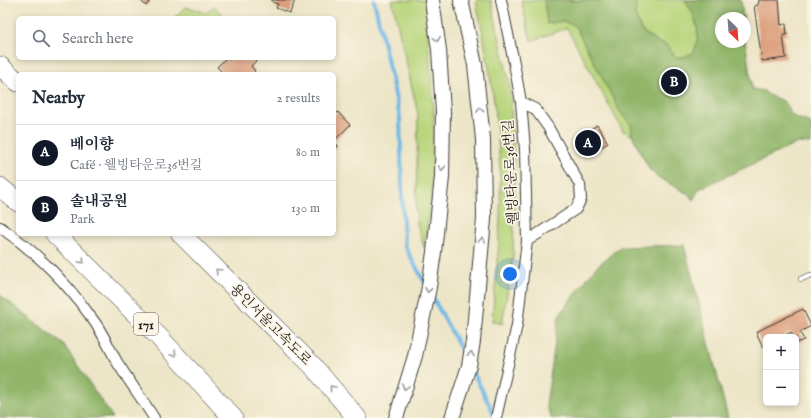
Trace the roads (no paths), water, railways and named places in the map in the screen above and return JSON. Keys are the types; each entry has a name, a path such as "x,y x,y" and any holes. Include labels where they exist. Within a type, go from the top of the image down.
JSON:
{"highway":[{"path":"0,66 16,80"},
{"path":"0,186 16,200"},
{"name":"171","path":"57,236 159,337 233,418"},
{"name":"용인서울고속도로","path":"183,236 312,365 357,418"}],"main road":[{"path":"396,418 415,356 429,287 442,177 443,112 432,0"},
{"path":"452,418 469,366 472,348 484,219 483,139 475,65 461,0"}],"street":[{"name":"웰빙타운로36번길","path":"496,418 517,325 527,241 525,149 521,102 501,0"},
{"name":"웰빙타운로36번길","path":"521,102 535,109 548,127 580,185 581,199 576,209 527,241"},
{"path":"0,227 31,250 75,297 97,325 117,361 154,418"}],"lane":[{"path":"801,279 811,275"}],"waterway":[{"path":"374,0 400,117 405,245 425,283"},
{"path":"431,294 466,359"},
{"path":"472,370 495,416"}],"place":[{"name":"솔내공원","path":"674,82"},
{"name":"베이향","path":"588,143"}]}
